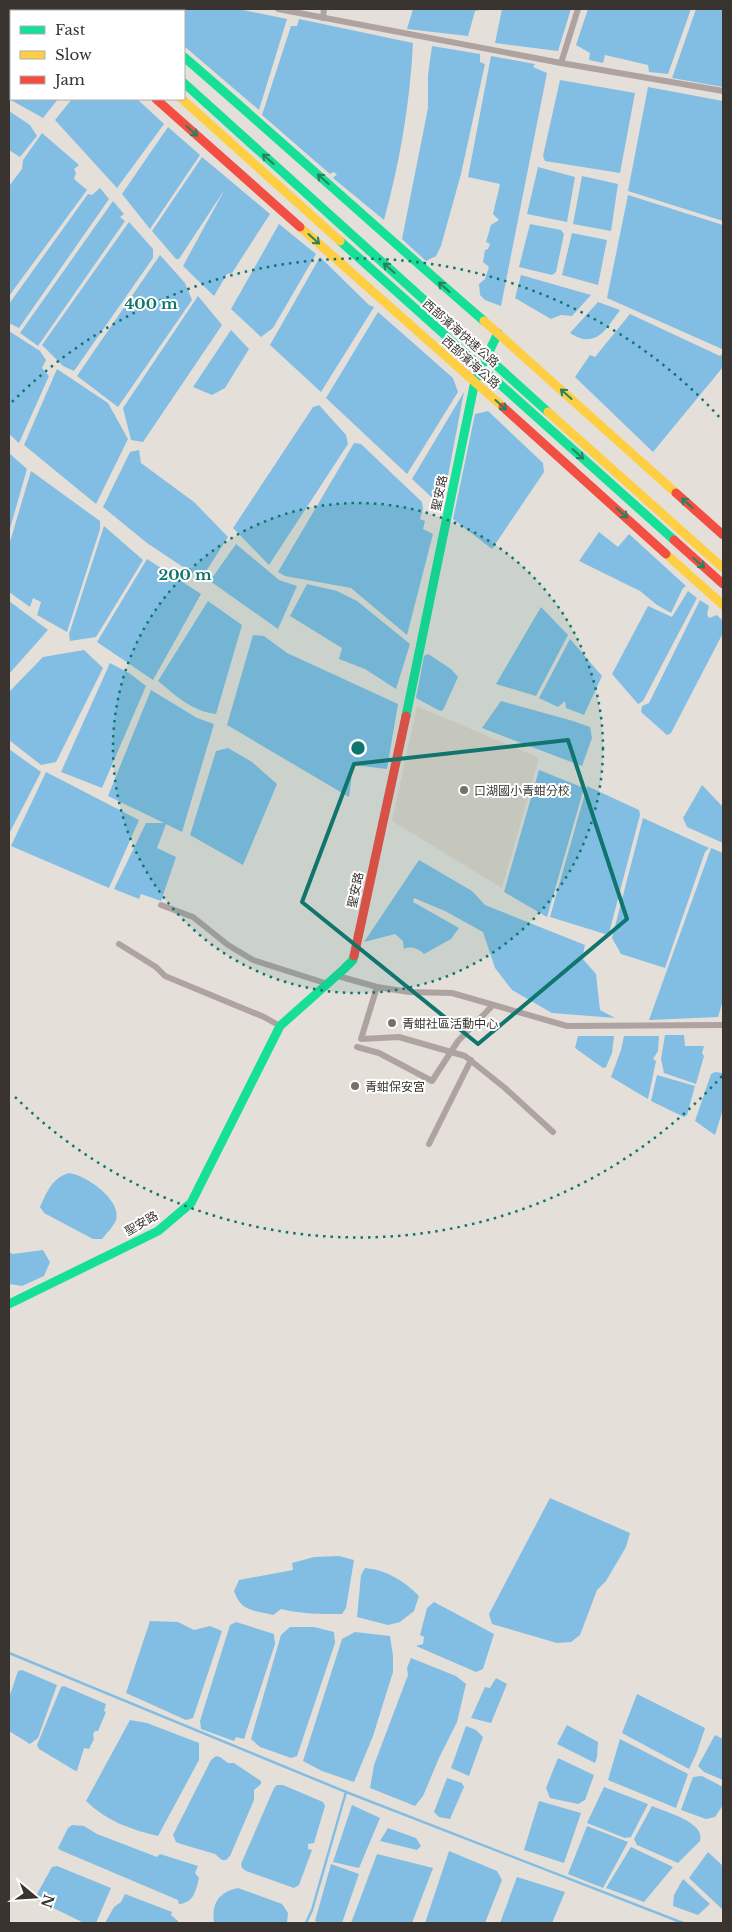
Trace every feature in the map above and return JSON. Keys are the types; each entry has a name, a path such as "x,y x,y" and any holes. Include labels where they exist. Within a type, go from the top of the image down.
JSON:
{"main road":[{"path":"185,57 498,333 723,535"},
{"name":"西部濱海快速公路","path":"185,84 476,348 723,568"},
{"name":"西部濱海公路","path":"157,100 377,297 475,381 723,605"},
{"name":"西部濱海快速公路","path":"183,100 468,358 490,375 723,584"},
{"name":"聖安路","path":"9,1304 158,1231 191,1203 280,1026 338,976 353,960 413,683 475,381 498,333"}],"street":[{"path":"278,9 561,63 723,91"},
{"path":"323,18 324,9"},
{"path":"561,63 578,9"},
{"path":"161,905 193,917 228,945 253,960 328,984"},
{"path":"119,944 156,967 165,976 264,1017 280,1026"},
{"path":"338,976 377,987 409,992 452,993 567,1026 723,1025"},
{"path":"377,987 361,1039 399,1037 465,1056 553,1132"},
{"path":"358,1047 379,1054 432,1081 451,1051 493,1005"},
{"path":"429,1144 471,1060"}],"highlighted area":[{"path":"568,740 627,919 478,1044 302,902 354,764"}],"shaded area":[{"name":"口湖國小青蚶分校","path":"417,706 539,758 502,888 392,821"}],"water":[{"path":"9,9 30,9 10,10 9,66"},
{"path":"238,9 287,19 259,110 185,47 185,10 170,10"},
{"path":"413,9 485,9 475,11 468,36 407,29"},
{"path":"502,9 571,9 558,51 495,43"},
{"path":"588,9 691,9 668,74 649,72 648,65 605,55 603,63 589,60 590,53 576,45"},
{"path":"696,9 723,9 723,87 672,78"},
{"path":"299,19 413,43 403,132 384,220 333,178 337,174 333,172 330,174 262,115 291,26 297,26"},
{"path":"432,46 480,54 480,62 485,64 461,174 441,246 436,256 426,261 402,239 428,108 428,75"},
{"path":"491,56 535,64 533,67 547,73 501,306 485,300 480,295 479,284 485,279 489,267 483,262 485,250 488,249 490,244 486,242 491,225 499,220 493,214 500,184 468,177"},
{"path":"10,74 10,100 9,99"},
{"path":"560,80 635,93 620,173 545,161 543,156"},
{"path":"648,87 723,101 723,221 628,191"},
{"path":"11,100 57,100 43,118"},
{"path":"71,100 138,100 164,124 117,188 55,120"},
{"path":"9,111 30,125 37,136 20,157 9,150"},
{"path":"168,127 200,155 150,229 122,194"},
{"path":"42,133 79,165 74,169 76,173 74,179 87,190 9,296 9,186 22,169 23,160"},
{"path":"202,157 270,214 232,273 227,274 214,296 183,266 225,189 179,259 176,259 152,231"},
{"path":"538,167 575,177 567,222 527,214"},
{"path":"582,176 618,184 611,231 573,224"},
{"path":"100,188 109,199 19,328 9,323 9,304 88,194 92,195"},
{"path":"628,195 723,225 722,349 607,298"},
{"path":"113,201 124,214 120,217 125,221 38,346 20,333"},
{"path":"129,222 153,249 153,258 74,371 63,366 42,345"},
{"path":"279,224 316,254 273,328 261,337 231,309"},
{"path":"530,224 561,230 564,234 556,272 552,275 519,267"},
{"path":"572,233 607,240 598,285 562,275"},
{"path":"160,255 185,283 192,300 118,407 77,376"},
{"path":"320,257 369,305 374,307 321,392 270,345"},
{"path":"521,275 591,295 572,316 561,315 551,319 515,298"},
{"path":"198,296 222,325 143,442 131,440 123,408"},
{"path":"598,302 620,310 605,330 594,338 587,339 579,338 570,333"},
{"path":"378,312 453,378 458,392 407,474 326,398"},
{"path":"630,314 720,356 723,353 723,367 653,452 575,377 590,355 595,357"},
{"path":"231,330 249,349 225,388 212,395 193,387"},
{"path":"9,331 40,351 46,360 42,368 49,376 19,443 9,434"},
{"path":"57,369 108,403 128,439 96,504 24,445"},
{"path":"464,392 442,507 412,479"},
{"path":"319,405 346,435 348,444 269,565 233,528 313,407"},
{"path":"488,411 543,463 544,472 492,549 453,519 475,414"},
{"path":"354,443 361,444 422,502 423,509 420,519 425,521 423,529 433,534 407,635 351,588 285,576 278,572"},
{"path":"139,450 141,463 194,502 228,537 201,579 147,543 103,507 130,452"},
{"path":"9,453 27,469 9,532"},
{"path":"31,471 100,521 100,529 67,632 37,615 41,602 33,598 30,607 9,592 9,545"},
{"path":"104,526 143,560 96,637 70,641 69,634"},
{"path":"599,532 618,547 629,534 686,586 683,588 671,613 657,605 640,591 579,561"},
{"path":"236,544 279,580 297,586 278,629 210,581"},
{"path":"147,559 201,594 153,680 97,642"},
{"path":"307,584 337,591 357,601 410,644 396,689 365,669 339,659 342,648 290,616"},
{"path":"688,591 697,598 643,701 638,704 612,674 648,606 672,617"},
{"path":"700,600 709,606 707,614 709,618 717,615 723,621 723,633 671,733 667,735 641,712 642,706 649,703"},
{"path":"9,601 48,630 9,674"},
{"path":"208,601 242,625 216,714 199,710 178,697 158,681"},
{"path":"541,607 568,635 536,696 496,684"},
{"path":"253,635 264,636 287,653 398,704 387,769 353,765 349,797 227,725"},
{"path":"570,639 602,676 584,715 566,708 565,701 558,707 539,698"},
{"path":"84,650 103,668 56,762 41,765 9,740 9,692 43,657"},
{"path":"428,654 451,669 458,677 443,710 440,711 416,698 424,656"},
{"path":"110,663 129,673 146,686 102,788 61,772"},
{"path":"151,690 197,718 214,724 182,832 166,824 157,848 176,857 161,901 141,894 139,899 114,889 146,823 164,823 108,796"},
{"path":"501,701 590,727 592,738 582,766 482,728"},
{"path":"228,748 252,762 277,784 243,865 190,835 216,751"},
{"path":"9,749 41,772 9,834"},
{"path":"539,770 584,788 547,917 504,892"},
{"path":"46,772 139,820 109,888 11,846"},
{"path":"702,785 723,807 723,843 687,827 683,818"},
{"path":"587,786 639,810 640,815 609,933 605,934 550,917"},
{"path":"643,818 709,848 705,852 665,968 621,954 612,938"},
{"path":"711,848 723,853 723,1000 718,1017 649,1020"},
{"path":"419,860 472,891 485,905 585,945 582,958 596,974 600,1010 615,1018 552,1013 512,990 495,968 483,932 445,911 414,898 413,902 459,928 451,939 424,954 415,948 404,949 403,941 395,934 364,942"},
{"path":"665,1035 684,1035 685,1046 704,1046 702,1053 704,1056 696,1084 664,1073 661,1059"},
{"path":"578,1036 614,1036 612,1053 606,1067 603,1068 575,1048"},
{"path":"624,1036 659,1036 658,1051 653,1059 656,1061 648,1099 611,1077"},
{"path":"715,1072 723,1073 723,1109 715,1135 695,1121 711,1074"},
{"path":"657,1075 695,1086 687,1115 684,1117 651,1101"},
{"path":"69,1173 93,1183 114,1204 116,1220 102,1239 93,1239 44,1213 40,1207 54,1182"},
{"path":"43,1250 50,1262 44,1276 22,1286 9,1284 9,1252 13,1254"},
{"path":"550,1498 630,1533 626,1547 606,1581 597,1590 580,1635 571,1642 557,1643 492,1624 489,1614"},
{"path":"339,1556 354,1560 346,1608 342,1614 304,1613 281,1609 273,1615 254,1611 240,1603 234,1591 239,1580 293,1570 292,1563 314,1557"},
{"path":"365,1568 388,1574 401,1581 419,1596 414,1611 400,1622 388,1625 357,1617 361,1575"},
{"path":"434,1602 494,1634 483,1669 476,1672 416,1646 423,1644 424,1637 420,1635 427,1608"},
{"path":"150,1621 178,1622 194,1630 210,1626 222,1631 193,1718 186,1720 126,1693"},
{"path":"236,1622 274,1634 275,1644 244,1739 236,1737 234,1741 201,1729 200,1721 230,1625"},
{"path":"290,1627 314,1627 334,1632 335,1643 297,1756 291,1758 260,1747 251,1739 281,1635"},
{"path":"355,1632 390,1636 393,1672 373,1736 354,1782 322,1771 303,1761 342,1639"},
{"path":"411,1658 456,1676 466,1684 457,1722 423,1796 415,1806 370,1788 374,1765 408,1675 407,1668"},
{"path":"22,1670 57,1685 38,1738 30,1744 9,1731 9,1698 18,1671"},
{"path":"496,1678 507,1684 491,1723 471,1718 485,1687 490,1688"},
{"path":"64,1686 106,1704 104,1711 106,1712 98,1731 95,1731 93,1734 94,1739 89,1749 84,1748 77,1771 39,1749 37,1745 61,1687"},
{"path":"637,1694 705,1728 689,1769 622,1733"},
{"path":"130,1720 147,1723 199,1743 199,1760 158,1836 110,1819 86,1801"},
{"path":"567,1725 598,1742 595,1763 557,1744"},
{"path":"466,1726 476,1730 483,1737 469,1776 451,1768"},
{"path":"715,1735 723,1739 723,1780 704,1772 698,1766"},
{"path":"620,1739 688,1774 676,1808 608,1780"},
{"path":"216,1756 228,1763 234,1763 261,1781 261,1784 254,1790 254,1800 230,1856 226,1860 222,1860 215,1854 176,1842 173,1835 211,1760"},
{"path":"558,1758 594,1775 585,1800 578,1804 550,1798 546,1788"},
{"path":"702,1776 723,1787 723,1805 715,1817 706,1819 681,1810 693,1777"},
{"path":"447,1778 462,1783 464,1787 450,1819 439,1817 434,1812"},
{"path":"277,1785 283,1785 323,1802 325,1806 314,1843 308,1844 308,1849 312,1850 299,1885 294,1888 246,1871 242,1868 241,1864"},
{"path":"604,1787 648,1804 631,1837 625,1838 587,1823"},
{"path":"539,1801 581,1813 564,1863 524,1850"},
{"path":"352,1805 380,1818 359,1868 333,1862"},
{"path":"652,1806 691,1823 700,1834 700,1841 678,1863 637,1845 634,1839"},
{"path":"72,1825 84,1826 97,1834 157,1857 160,1854 198,1866 195,1873 199,1878 194,1895 188,1901 179,1904 178,1900 60,1850 58,1848 68,1828"},
{"path":"587,1826 628,1842 603,1888 568,1874"},
{"path":"388,1828 416,1838 421,1846 417,1850 380,1841"},
{"path":"631,1847 673,1867 644,1902 606,1888"},
{"path":"449,1851 497,1871 502,1880 485,1923 425,1923"},
{"path":"708,1852 723,1866 722,1909 689,1878"},
{"path":"377,1854 433,1868 412,1923 351,1923"},
{"path":"331,1864 359,1874 342,1923 321,1923 315,1921"},
{"path":"57,1866 111,1888 96,1923 84,1923 37,1900 37,1894 52,1867"},
{"path":"517,1877 565,1892 552,1923 500,1923"},
{"path":"683,1879 710,1904 698,1915 673,1906 674,1895"},
{"path":"238,1888 282,1904 288,1913 287,1923 214,1923 215,1904 226,1892"},
{"path":"125,1894 172,1912 171,1915 178,1923 105,1923 114,1907 121,1902"}],"waterway":[{"path":"9,1653 346,1792 683,1923"},
{"path":"306,1923 312,1910 346,1792"}],"traffic: fast":[{"path":"185,58 484,321"},
{"path":"185,84 548,412"},
{"path":"340,241 674,540"},
{"path":"406,716 475,381 498,333"},
{"path":"9,1304 158,1231 191,1203 280,1026 344,969 353,960 354,956"}],"traffic: slow":[{"path":"183,100 340,241"},
{"path":"300,227 503,407"},
{"path":"484,321 676,493"},
{"path":"548,412 723,568"},
{"path":"666,554 723,605"}],"traffic: jam":[{"path":"157,100 300,227"},
{"path":"503,407 666,554"},
{"path":"676,493 723,535"},
{"path":"674,540 723,584"},
{"path":"354,956 406,716"}],"place":[{"name":"口湖國小青蚶分校","path":"464,790"},
{"name":"青蚶社區活動中心","path":"392,1023"},
{"name":"青蚶保安宮","path":"355,1086"}]}
